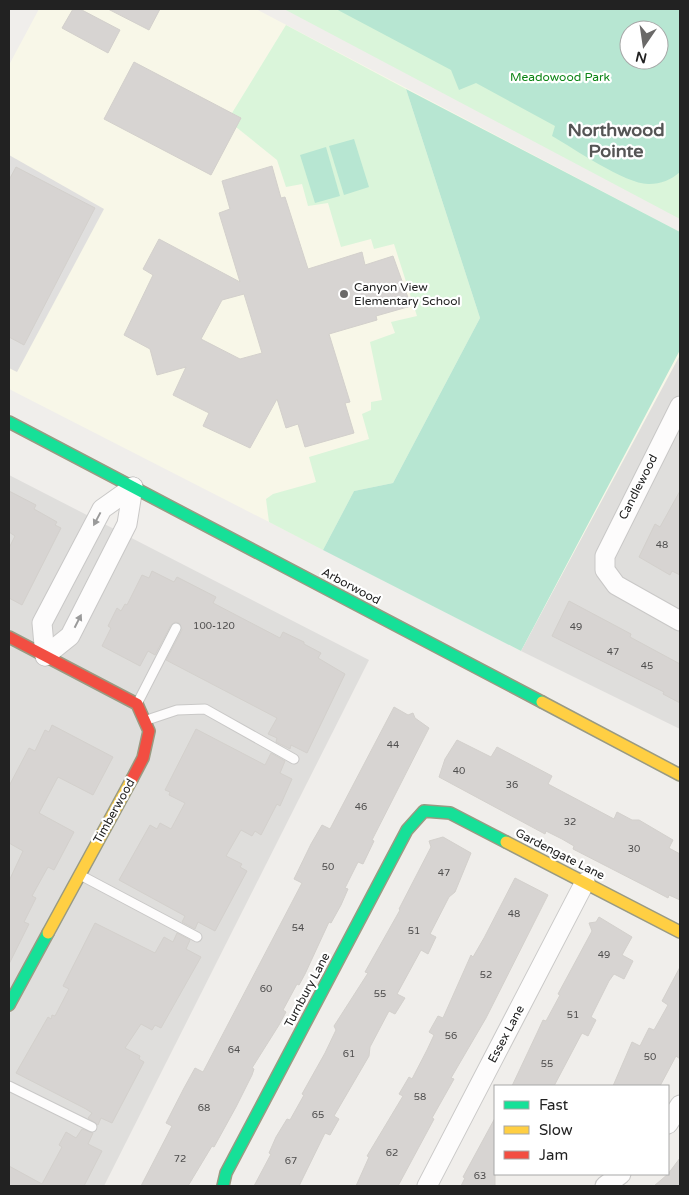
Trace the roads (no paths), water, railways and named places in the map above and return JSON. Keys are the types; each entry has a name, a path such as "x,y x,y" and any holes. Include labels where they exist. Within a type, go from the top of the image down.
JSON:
{"street":[{"name":"Candlewood","path":"680,406 610,541 605,556 605,570 616,585 680,621"},
{"name":"Arborwood","path":"9,422 680,775"},
{"path":"45,656 42,623 102,508 133,487"},
{"path":"45,656 70,636 128,524 133,487"},
{"path":"9,637 137,704"},
{"name":"Timberwood","path":"9,1005 143,758 149,731 137,704"},
{"name":"Gardengate Lane","path":"424,810 450,813 680,932"},
{"name":"Turnbury Lane","path":"223,1186 226,1173 407,830 424,810"},
{"name":"Essex Lane","path":"426,1186 585,882"},
{"path":"669,1122 680,1105"},
{"path":"605,1186 620,1175"}],"lane":[{"path":"137,704 176,628"},
{"path":"145,721 176,710 205,709 294,759"},
{"path":"80,875 197,937"},
{"path":"9,1086 92,1127"}],"place":[{"name":"Canyon View Elementary School","path":"344,294"}],"district":[{"name":"Northwood Pointe","path":"616,140"}],"park label":[{"name":"Meadowood Park","path":"560,77"}]}
